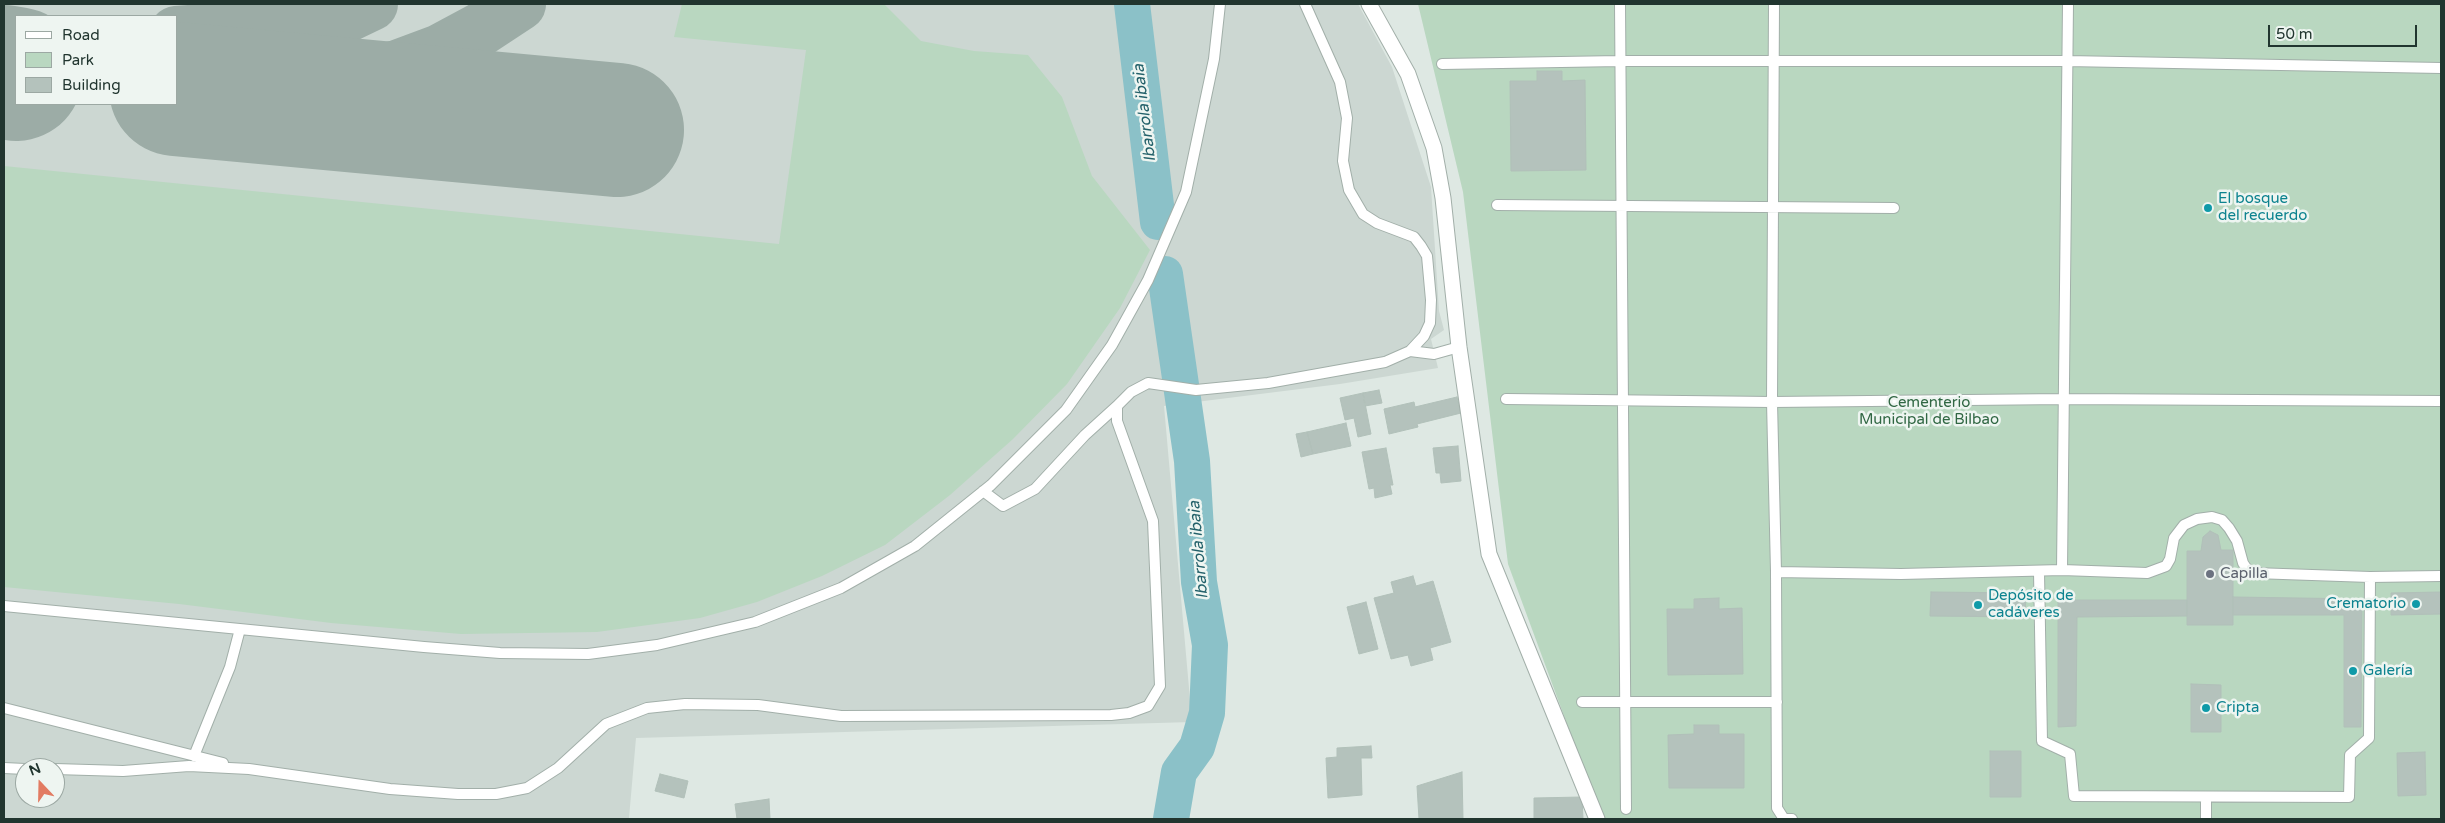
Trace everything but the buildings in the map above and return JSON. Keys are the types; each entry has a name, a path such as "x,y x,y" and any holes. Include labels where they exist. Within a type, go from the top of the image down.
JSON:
{"street":[{"path":"1369,4 1408,74 1434,148 1443,198 1459,347 1489,554 1597,819"}],"lane":[{"path":"4,606 500,653 588,654 657,645 755,622 841,588 915,546 984,491 1066,410 1112,345 1148,280 1186,192 1214,59 1220,4"},
{"path":"984,491 1003,506 1035,489 1085,435 1131,392 1148,383 1196,390 1268,383 1385,362 1410,351 1424,336 1430,323 1431,300 1427,256 1414,237 1377,223 1363,214 1348,190 1343,161 1348,118 1340,82 1305,4"},
{"path":"1620,4 1626,809"},
{"path":"1774,4 1772,402 1776,572 1777,808 1784,819 1792,819"},
{"path":"2062,570 2068,4"},
{"path":"1442,64 1620,61 2067,61 2441,68"},
{"path":"1496,205 1894,208"},
{"path":"1410,351 1434,354 1459,347"},
{"path":"1506,399 1772,402 2064,399 2441,401"},
{"path":"65,769 123,771 189,766 249,770 390,789 458,794 496,794 526,788 558,768 606,724 647,708 685,704 758,705 840,716 1092,715 1129,713 1148,706 1160,686 1153,521 1117,421 1117,406"},
{"path":"1776,572 1901,574 2062,570 2156,571 2166,566 2170,559 2174,538 2184,525 2197,519 2212,517 2222,520 2230,528 2237,541 2242,563 2254,573 2370,577 2441,576"},
{"path":"2039,572 2042,741 2070,754 2074,796 2206,798 2349,798 2350,755 2369,738 2370,577"},
{"path":"194,756 230,668 240,629"},
{"path":"1582,702 1777,702"},
{"path":"4,708 249,770"},
{"path":"2206,798 2206,819"}],"shaded area":[{"path":"4,4 1358,4 1392,67 1431,187 1439,311 1444,330 1431,339 1438,368 1340,384 1164,406 1192,722 636,738 629,818 4,819"}],"green space":[{"path":"682,4 884,4 921,41 974,51 1028,55 1062,97 1092,176 1150,250 1120,308 1067,384 1013,439 950,495 885,545 822,576 757,602 700,618 597,632 461,634 331,623 179,604 4,587 4,166 779,244 806,50 674,37"},
{"name":"Cementerio Municipal de Bilbao","path":"1418,4 2441,4 2441,819 1602,819 1508,564 1463,192"}],"waterway":[{"name":"Ibarrola ibaia","path":"1132,4 1158,222"},
{"name":"Ibarrola ibaia","path":"1165,274 1192,461 1199,582 1210,645 1207,713 1197,747 1179,772 1171,819"}],"taxiway":[{"path":"178,33 310,23 346,16 371,4"},
{"path":"178,89 272,88 311,85 358,77 397,67 440,51 481,29 519,4"},
{"path":"4,46 15,45"}],"runway":[{"path":"4,72 15,74"},
{"path":"178,89 617,130"}],"place":[{"name":"El bosque del recuerdo","path":"2208,208"},
{"name":"Capilla","path":"2210,574"},
{"name":"Crematorio","path":"2416,604"},
{"name":"Depósito de cadáveres","path":"1978,605"},
{"name":"Galería","path":"2353,671"},
{"name":"Cripta","path":"2206,708"}]}
